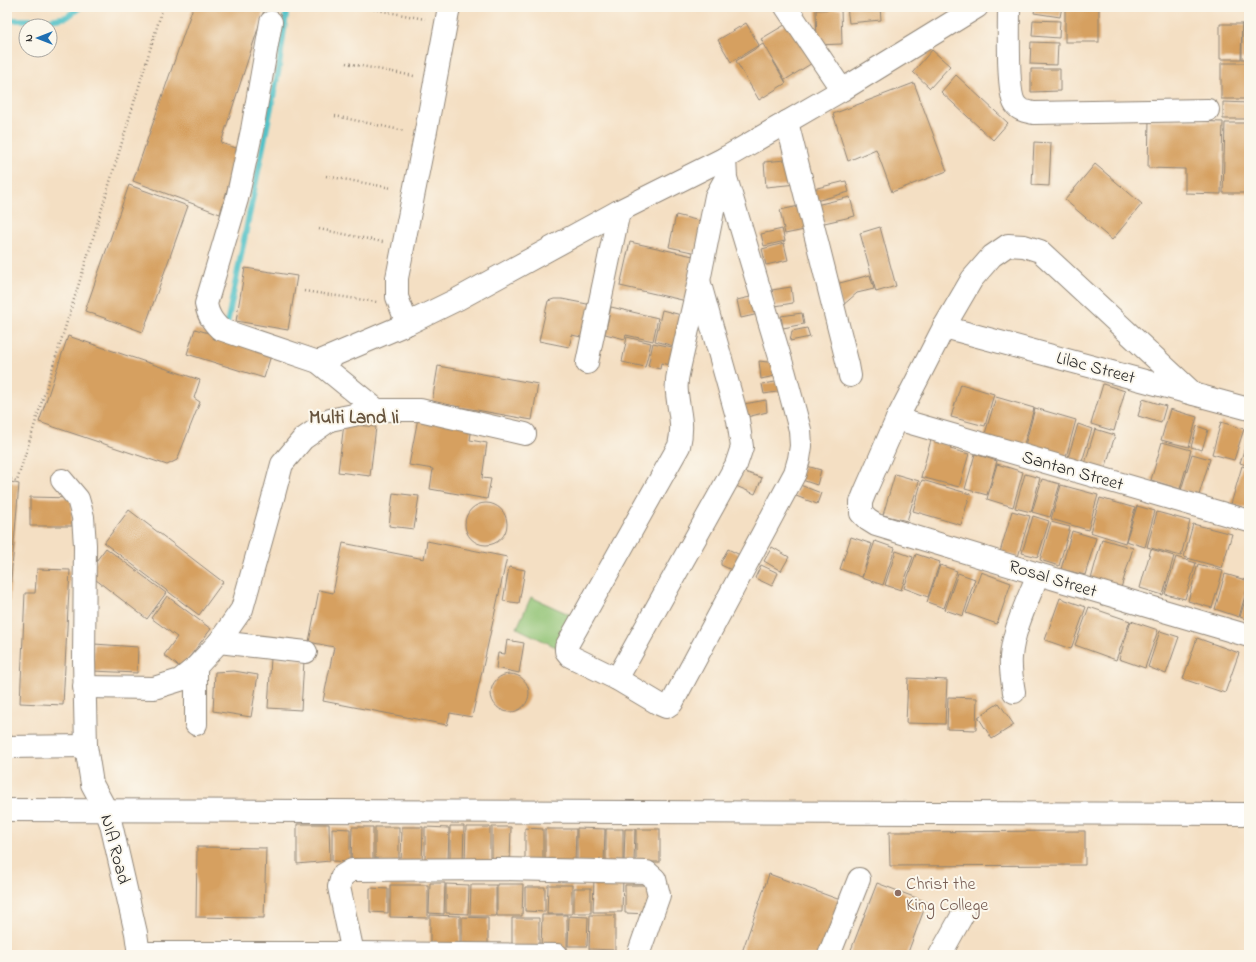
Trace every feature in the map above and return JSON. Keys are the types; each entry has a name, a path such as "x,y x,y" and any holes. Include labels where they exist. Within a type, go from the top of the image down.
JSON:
{"street":[{"path":"786,7 842,90"},
{"path":"318,362 407,324 458,299 619,211 726,168 787,122 977,7"},
{"path":"1009,7 1010,88 1014,103 1022,111 1034,113 1208,110"},
{"path":"407,324 397,297 397,278 447,15"},
{"path":"271,22 252,130 237,199 206,304 208,314 212,322 220,329 318,362 377,410"},
{"path":"787,122 850,376"},
{"path":"726,168 796,414 800,430 801,446 795,473 672,703 666,707 617,679 570,656 566,651 566,647 679,446 682,433 682,420 677,393 677,381 716,196 726,168"},
{"path":"587,363 619,211"},
{"path":"897,420 944,326 972,279 992,256 1008,245 1024,246 1040,251 1194,394"},
{"path":"617,679 736,465 742,447 738,420 699,280"},
{"name":"Lilac Street","path":"944,326 1249,409"},
{"path":"84,687 154,688 180,680 196,667 219,642 242,608 282,464 303,439 330,420 377,410 420,410 524,434"},
{"name":"Rosal Street","path":"897,420 861,502 861,513 876,525 1249,636"},
{"name":"Santan Street","path":"897,420 1249,521"},
{"name":"NIA Road","path":"62,480 78,499 83,517 85,545 84,687 86,746 92,784 106,810 111,824 126,887 139,954"},
{"path":"1014,692 1011,675 1011,657 1014,637 1038,574"},
{"path":"219,642 306,652"},
{"path":"196,667 196,724"},
{"path":"7,747 86,746"},
{"path":"7,810 1249,814"},
{"path":"353,953 340,887 342,876 346,872 352,870 500,869 647,872 655,880 659,895 638,955"},
{"path":"829,955 858,879"},
{"path":"940,955 962,914"},
{"path":"139,954 353,953 557,955"}],"path":[{"path":"7,478 16,482 84,269 163,7"},
{"path":"362,7 447,15"},
{"path":"346,63 435,80"},
{"path":"335,116 425,136"},
{"path":"326,176 414,192"},
{"path":"319,229 403,246"},
{"path":"304,291 375,302 397,297"}],"green space":[{"path":"531,597 573,616 558,648 517,628"}],"building":[{"path":"193,7 265,7 221,143 239,149 220,214 133,181"},
{"path":"847,7 880,7 881,20 849,23"},
{"path":"1035,7 1062,7 1060,17 1034,13"},
{"path":"1065,7 1099,7 1099,42 1065,42"},
{"path":"841,9 842,44 817,45 816,10"},
{"path":"793,20 817,60 785,80 761,39"},
{"path":"1033,20 1060,21 1059,38 1032,36"},
{"path":"746,23 759,45 731,62 718,40"},
{"path":"1220,24 1242,24 1241,59 1220,59"},
{"path":"1242,24 1249,24 1249,59 1242,59"},
{"path":"1031,42 1058,43 1057,65 1030,64"},
{"path":"763,44 786,83 759,100 736,61"},
{"path":"932,50 950,66 930,88 913,72"},
{"path":"1221,63 1248,63 1249,99 1221,99"},
{"path":"1031,69 1060,69 1060,91 1031,92"},
{"path":"956,75 1008,123 993,140 941,92"},
{"path":"914,83 947,171 892,192 876,149 848,161 833,114"},
{"path":"1223,102 1249,103 1249,119 1223,119"},
{"path":"1149,120 1223,122 1221,194 1185,193 1185,169 1148,168"},
{"path":"1225,123 1249,123 1249,193 1223,193"},
{"path":"1034,142 1051,143 1049,186 1032,185"},
{"path":"795,159 797,184 766,187 764,162"},
{"path":"1095,164 1142,204 1112,240 1065,200"},
{"path":"846,181 849,192 816,201 813,189"},
{"path":"129,185 188,206 143,332 85,311"},
{"path":"850,197 855,216 820,224 816,205"},
{"path":"804,205 809,229 785,234 780,210"},
{"path":"676,215 708,223 701,254 669,247"},
{"path":"880,227 896,286 876,292 860,233"},
{"path":"782,229 785,241 764,246 761,234"},
{"path":"630,242 702,258 691,302 620,286"},
{"path":"784,243 788,260 766,265 762,249"},
{"path":"245,268 297,276 288,330 236,321"},
{"path":"870,275 874,289 857,293 842,306 836,284"},
{"path":"791,287 793,303 775,306 772,290"},
{"path":"759,295 763,313 741,318 737,300"},
{"path":"562,299 597,306 590,339 572,335 569,347 539,341 548,301"},
{"path":"611,307 658,318 653,341 626,335 625,339 605,334"},
{"path":"662,310 685,316 678,347 655,341"},
{"path":"802,313 804,324 783,328 781,316"},
{"path":"807,328 810,337 790,341 792,331"},
{"path":"195,329 272,352 264,378 187,354"},
{"path":"68,336 200,380 194,398 200,402 177,460 167,465 39,422"},
{"path":"627,337 651,343 645,367 622,362"},
{"path":"653,343 682,349 677,367 661,363 660,369 648,366"},
{"path":"759,361 777,363 784,374 761,379"},
{"path":"438,366 538,384 532,420 432,402"},
{"path":"782,381 783,391 764,394 762,384"},
{"path":"961,384 994,394 985,426 951,417"},
{"path":"1103,384 1125,391 1114,431 1091,424"},
{"path":"996,397 1034,408 1023,448 984,437"},
{"path":"1143,399 1166,406 1161,423 1138,416"},
{"path":"766,400 767,412 747,417 744,404"},
{"path":"1035,408 1076,420 1065,461 1024,449"},
{"path":"1170,409 1197,417 1189,447 1161,440"},
{"path":"418,418 472,427 470,440 487,443 482,478 491,479 487,499 430,489 433,469 409,465"},
{"path":"1221,422 1244,429 1234,460 1212,454"},
{"path":"344,424 376,427 370,476 338,472"},
{"path":"1078,424 1092,429 1081,465 1067,461"},
{"path":"1197,426 1208,430 1202,450 1191,447"},
{"path":"1095,429 1115,435 1104,473 1084,467"},
{"path":"1249,434 1249,466 1240,463"},
{"path":"931,440 951,446 950,449 969,454 959,487 921,477"},
{"path":"1162,442 1191,450 1180,489 1151,480"},
{"path":"975,454 997,461 987,495 965,489"},
{"path":"1192,454 1210,459 1199,495 1181,490"},
{"path":"997,464 1023,472 1013,507 987,499"},
{"path":"803,465 821,470 817,485 799,479"},
{"path":"1242,466 1249,468 1249,509 1231,504"},
{"path":"742,471 762,478 755,494 736,486"},
{"path":"895,474 919,481 907,521 883,515"},
{"path":"1025,474 1040,478 1031,512 1015,508"},
{"path":"1042,479 1060,484 1050,517 1032,512"},
{"path":"922,480 970,494 961,525 913,511"},
{"path":"7,481 19,484 10,591 8,638 7,638"},
{"path":"800,485 821,493 817,504 796,496"},
{"path":"1061,485 1098,495 1088,530 1051,519"},
{"path":"393,493 419,496 414,529 389,526"},
{"path":"30,497 72,498 72,526 30,526"},
{"path":"1100,498 1135,508 1125,543 1090,532"},
{"path":"482,503 490,503 498,506 504,512 507,524 504,536 498,542 490,545 482,545 474,542 468,536 465,528 465,520 468,512 474,506"},
{"path":"1137,506 1155,511 1145,547 1126,541"},
{"path":"129,510 223,582 199,615 104,543"},
{"path":"1012,511 1030,516 1018,557 1000,552"},
{"path":"1157,512 1190,521 1181,556 1147,547"},
{"path":"1033,516 1049,521 1038,557 1022,553"},
{"path":"1051,522 1070,527 1059,566 1040,560"},
{"path":"1193,524 1232,534 1222,568 1184,557"},
{"path":"1072,531 1096,538 1085,575 1061,569"},
{"path":"851,537 872,544 862,577 840,569"},
{"path":"1102,539 1133,548 1121,588 1091,579"},
{"path":"427,541 507,557 472,717 450,713 447,725 323,701 334,647 309,642 319,590 333,593 343,543 424,559"},
{"path":"875,541 895,548 883,585 862,578"},
{"path":"772,547 789,557 781,571 764,561"},
{"path":"106,548 166,593 147,619 87,573"},
{"path":"728,549 746,558 738,573 721,565 721,562"},
{"path":"1151,549 1174,556 1163,595 1140,588"},
{"path":"896,551 913,557 901,590 885,585"},
{"path":"916,554 940,562 928,597 904,588"},
{"path":"1176,557 1196,563 1185,599 1165,594"},
{"path":"1198,564 1223,571 1212,608 1188,601"},
{"path":"761,565 778,573 772,586 755,578"},
{"path":"940,565 957,571 944,608 927,602"},
{"path":"509,567 525,570 519,603 503,601"},
{"path":"37,569 70,570 63,705 20,703 25,593 35,593"},
{"path":"981,572 1011,583 997,624 966,613"},
{"path":"958,573 975,579 963,616 945,610"},
{"path":"1225,574 1249,581 1239,617 1215,609"},
{"path":"1249,587 1249,620 1240,617"},
{"path":"167,596 211,629 181,668 164,655 177,637 151,618"},
{"path":"1060,598 1086,607 1071,649 1045,640"},
{"path":"1089,607 1130,621 1116,660 1075,645"},
{"path":"1131,621 1158,630 1145,668 1119,659"},
{"path":"1160,631 1179,637 1166,674 1148,667"},
{"path":"1197,638 1239,653 1225,693 1183,679"},
{"path":"507,640 524,643 519,673 496,668 498,653 505,654"},
{"path":"94,644 138,647 137,673 93,671"},
{"path":"271,658 304,661 301,710 268,708"},
{"path":"234,671 258,675 251,717 213,711 215,672"},
{"path":"506,674 514,674 524,679 528,686 528,700 524,707 514,712 506,712 496,707 494,704 491,697 491,689 496,679 499,677"},
{"path":"908,678 947,680 945,724 906,723"},
{"path":"948,697 977,698 976,730 947,729"},
{"path":"999,703 1014,725 992,739 978,717"},
{"path":"297,824 329,824 330,861 297,864"},
{"path":"450,826 464,826 463,862 450,862"},
{"path":"352,827 373,827 373,863 351,863"},
{"path":"375,827 399,827 399,863 375,863"},
{"path":"402,827 423,827 422,863 401,863"},
{"path":"425,827 449,828 448,862 425,861"},
{"path":"466,827 490,827 490,862 465,862"},
{"path":"492,827 511,827 510,864 492,864"},
{"path":"332,828 350,829 350,862 332,861"},
{"path":"525,828 543,829 543,863 525,863"},
{"path":"577,828 605,829 604,862 577,862"},
{"path":"545,829 576,829 575,863 545,863"},
{"path":"606,829 623,829 623,863 606,863"},
{"path":"625,829 635,829 634,861 624,861"},
{"path":"636,829 660,829 660,862 636,862"},
{"path":"1085,831 1085,865 890,866 889,832"},
{"path":"197,847 266,848 264,918 196,917"},
{"path":"769,874 843,901 825,955 741,955"},
{"path":"594,877 623,877 622,912 593,912"},
{"path":"430,883 445,883 444,914 429,913"},
{"path":"877,883 927,902 907,955 849,955"},
{"path":"446,884 469,885 468,914 446,913"},
{"path":"497,884 523,884 522,916 497,916"},
{"path":"390,885 428,885 428,918 390,917"},
{"path":"471,885 496,885 496,916 470,916"},
{"path":"548,885 572,885 572,914 547,914"},
{"path":"625,885 651,885 650,914 625,913"},
{"path":"525,887 545,887 545,912 525,911"},
{"path":"370,888 388,889 388,913 370,912"},
{"path":"574,888 591,888 591,913 574,913"},
{"path":"430,915 460,916 460,947 430,946"},
{"path":"542,915 567,915 567,949 541,949"},
{"path":"590,915 615,915 615,950 589,949"},
{"path":"569,916 588,917 587,946 568,946"},
{"path":"462,917 488,918 488,949 462,948"},
{"path":"512,918 539,918 539,947 512,946"}],"waterway":[{"path":"7,20 50,20 67,17 80,7"},
{"path":"227,324 278,73 287,7"}],"place":[{"name":"Christ the King College","path":"898,893"}],"district":[{"name":"Multi Land Ii","path":"354,416"}]}
